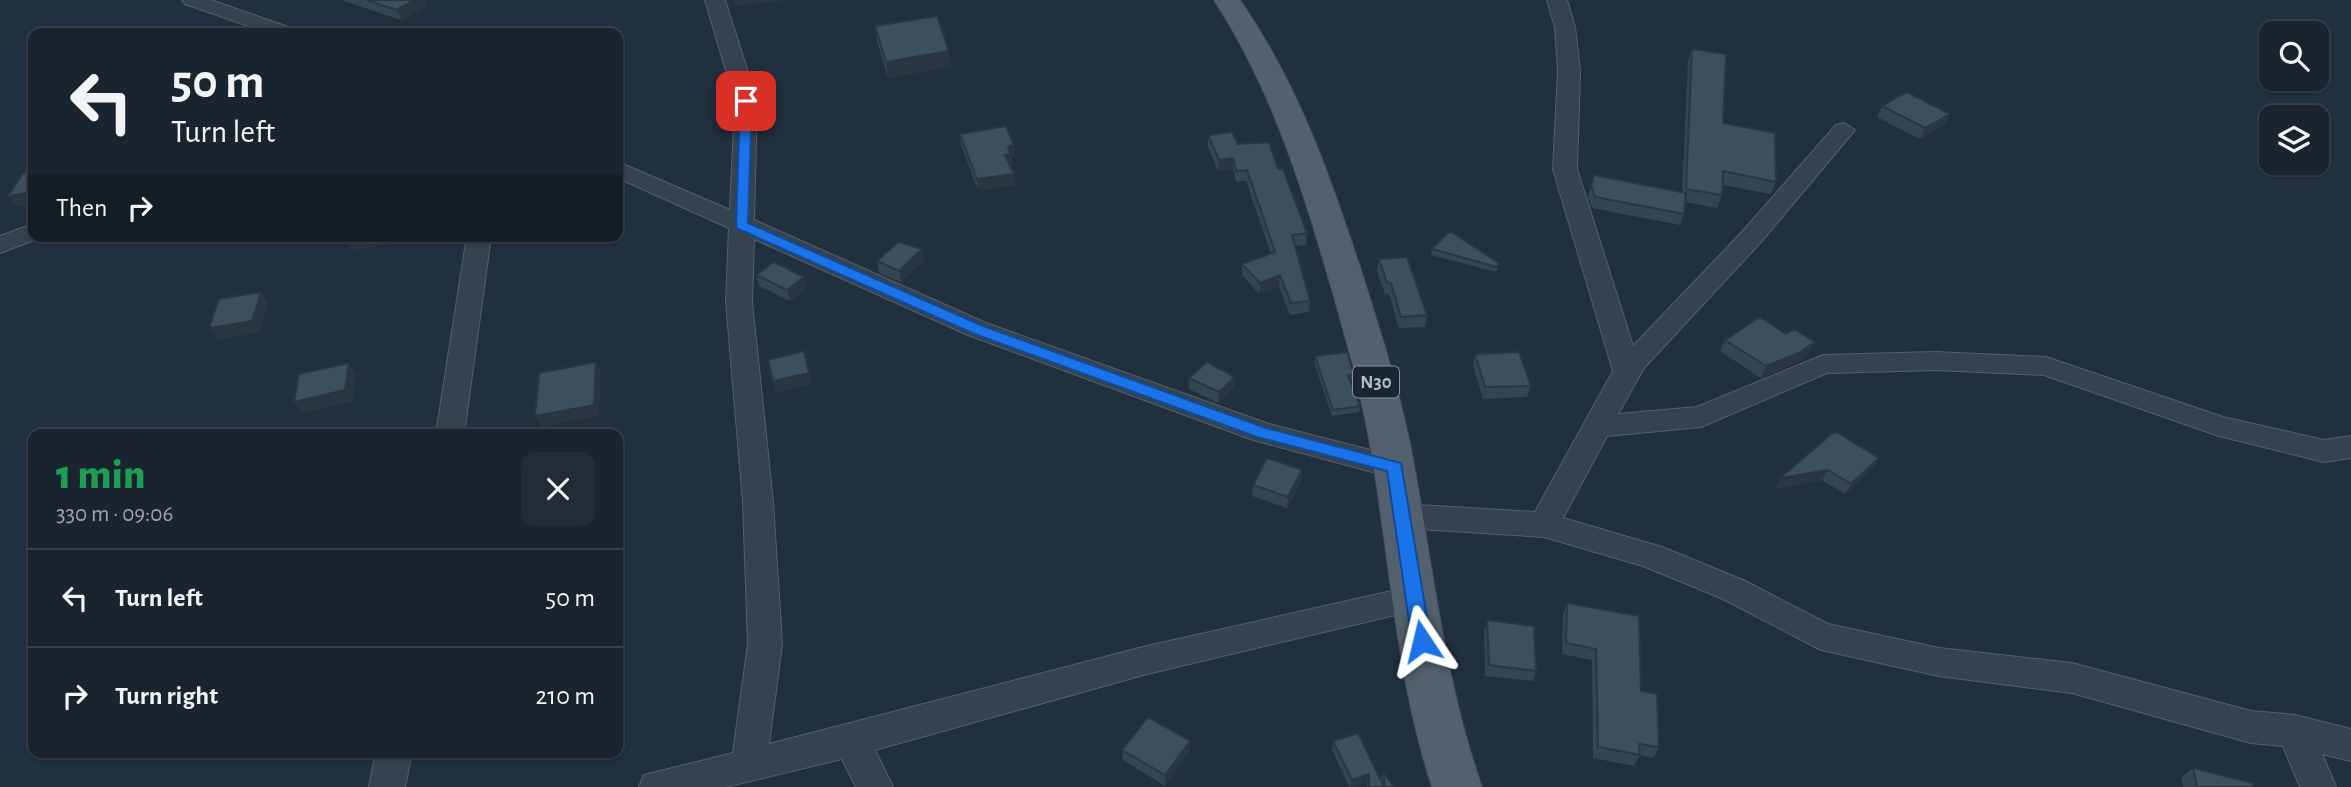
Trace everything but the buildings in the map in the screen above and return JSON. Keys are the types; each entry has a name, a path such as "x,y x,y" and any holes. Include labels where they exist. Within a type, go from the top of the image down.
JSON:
{"main road":[{"name":"N30","path":"1227,0 1275,78 1307,151 1370,357 1395,467 1414,599 1435,711 1457,787"}],"street":[{"path":"192,0 273,28"},
{"path":"715,0 746,101 739,302 758,502 765,644 749,764"},
{"path":"1557,0 1565,27 1569,71 1565,169 1627,371"},
{"path":"1544,525 1627,371 1647,344 1692,302 1792,193 1844,130"},
{"path":"623,171 977,329 1263,433 1395,467"},
{"path":"0,245 28,234"},
{"path":"451,429 478,242"},
{"path":"1598,426 1701,417 1823,364 1935,360 2046,366 2219,426 2324,451 2351,447"},
{"path":"1402,516 1544,525 1651,556 1732,589 1821,636 1939,662 2072,678 2251,727 2295,731 2351,745"},
{"path":"657,787 851,741 1147,660 1414,599"},
{"path":"2295,731 2318,787"},
{"path":"851,741 875,787"},
{"path":"387,787 393,758"}],"route":[{"path":"746,101 741,225 977,329 1263,433 1395,467 1422,641"}]}
